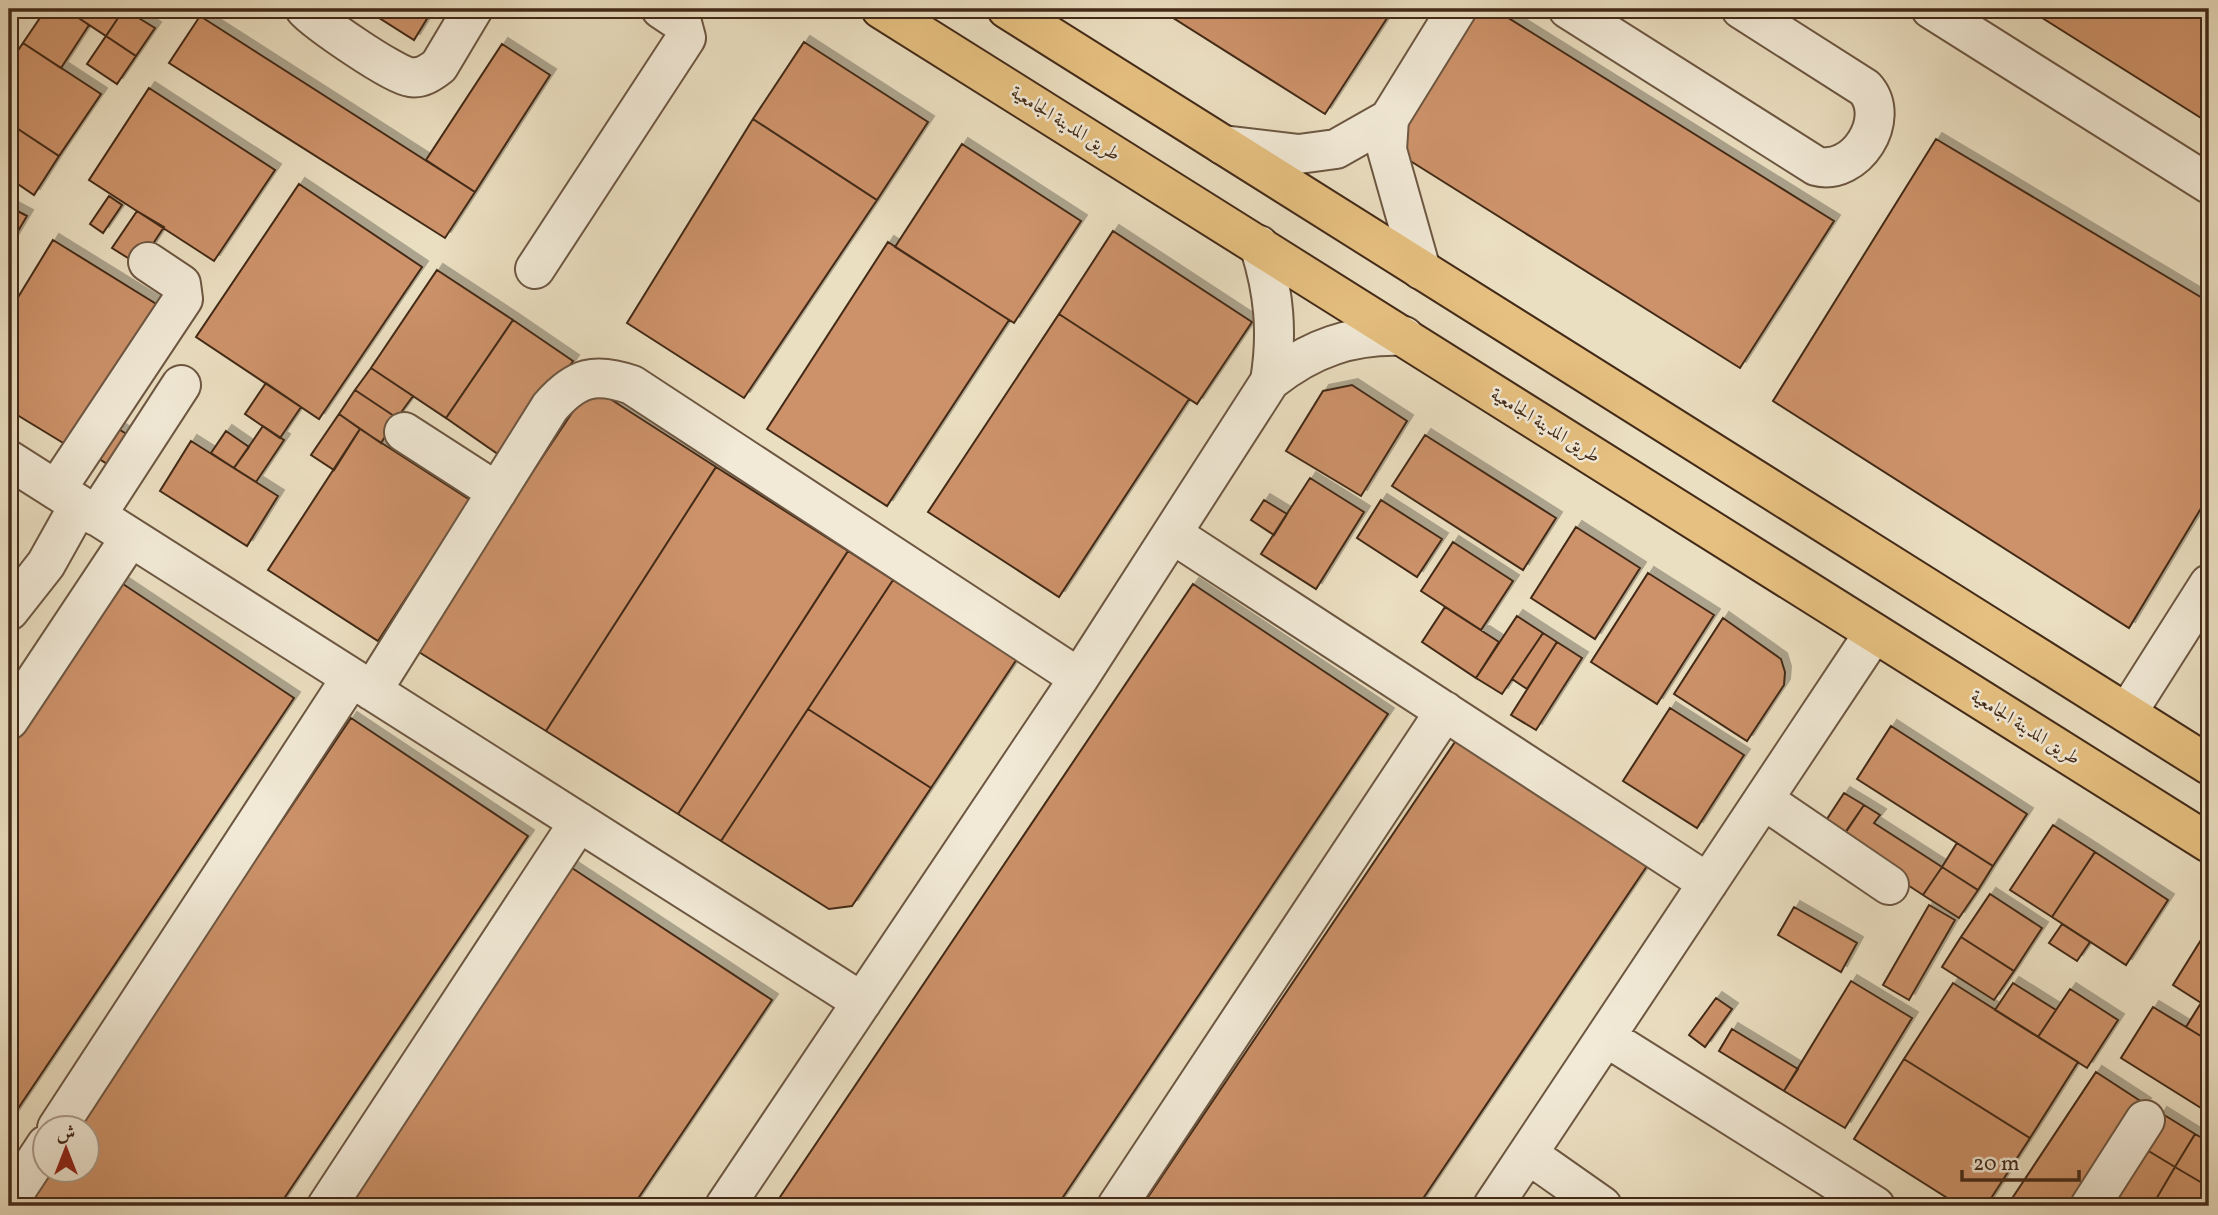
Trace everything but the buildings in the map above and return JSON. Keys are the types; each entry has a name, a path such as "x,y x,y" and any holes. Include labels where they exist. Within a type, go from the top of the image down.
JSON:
{"main road":[{"name":"طريق المدينة الجامعية","path":"881,9 2209,843"},
{"path":"1007,9 2209,765"}],"street":[{"path":"305,9 395,71 412,78 431,73 439,66 473,9"},
{"path":"536,269 686,38 682,23 661,9"},
{"path":"1421,270 1387,150 1389,119 1457,9"},
{"path":"1569,9 1816,166 1825,169 1844,165 1875,125 1877,115 1872,95 1741,9"},
{"path":"1931,9 2209,184"},
{"path":"1223,145 1299,154 1336,149 1389,119"},
{"path":"1259,245 1268,271 1275,326 1270,381"},
{"path":"9,611 46,564 183,299 181,285 148,262"},
{"path":"725,1206 1174,535 1270,381 1300,359 1332,344 1380,335 1404,337"},
{"path":"67,1114 497,492 550,407 566,389 587,379 610,377 632,385 1079,678"},
{"path":"77,504 181,385"},
{"path":"404,432 497,492"},
{"path":"9,460 862,1002"},
{"path":"1174,535 1709,883"},
{"path":"9,720 131,538"},
{"path":"2127,713 2209,584"},
{"path":"1493,1206 1874,633"},
{"path":"1117,1206 1445,711"},
{"path":"1764,800 1889,885"},
{"path":"327,1206 579,822"},
{"path":"1606,1037 1875,1206"},
{"path":"2090,1206 2145,1120"},
{"path":"1528,1154 1602,1206"},
{"path":"9,1201 32,1166"}]}
